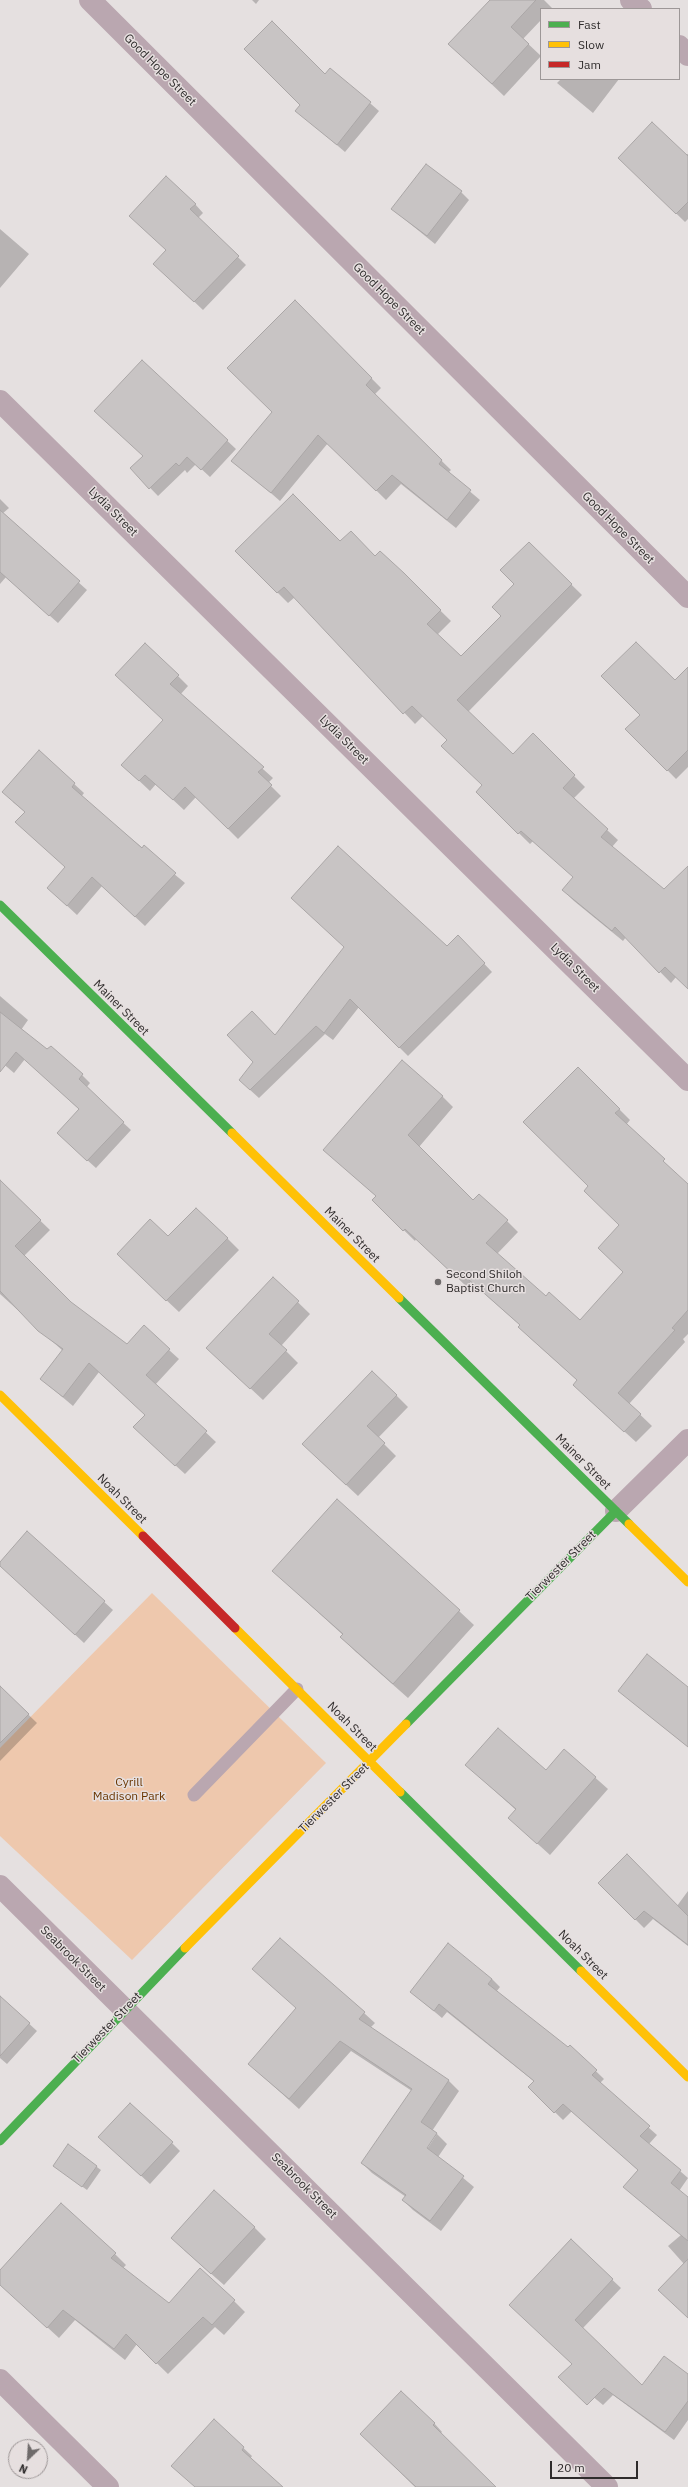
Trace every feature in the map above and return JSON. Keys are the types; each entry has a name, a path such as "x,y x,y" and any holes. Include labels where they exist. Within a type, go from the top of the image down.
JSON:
{"street":[{"name":"Good Hope Street","path":"90,0 688,597"},
{"path":"631,0 640,8"},
{"path":"680,47 688,55"},
{"name":"Lydia Street","path":"0,401 688,1080"},
{"name":"Mainer Street","path":"0,905 688,1582"},
{"name":"Noah Street","path":"0,1395 688,2077"},
{"name":"Tierwester Street","path":"0,2140 124,2009 370,1762 484,1643 688,1440"},
{"name":"Seabrook Street","path":"0,1886 607,2487"},
{"path":"0,2380 108,2487"}],"lane":[{"path":"194,1795 297,1690"}],"green space":[{"name":"Cyrill Madison Park","path":"152,1593 326,1763 132,1960 0,1836 0,1748"}],"building":[{"path":"490,0 536,0 511,27 529,44 492,84 448,44"},
{"path":"272,21 325,74 330,68 371,102 337,145 295,111 300,105 244,49"},
{"path":"652,122 688,156 688,202 676,214 618,158"},
{"path":"426,164 462,191 427,236 391,209"},
{"path":"166,176 196,204 190,209 239,256 194,302 153,264 166,250 129,216"},
{"path":"295,300 372,378 366,385 442,460 439,464 471,490 447,520 392,475 376,491 318,435 271,493 231,461 272,412 227,368"},
{"path":"142,360 228,440 201,470 187,457 179,466 176,463 149,489 130,468 143,456 94,411"},
{"path":"293,494 340,541 351,531 375,556 380,551 404,573 441,610 427,624 461,656 501,616 492,607 514,584 500,570 529,542 572,584 457,700 513,754 533,733 575,775 563,788 608,829 601,837 664,889 688,866 688,989 665,967 659,973 615,927 612,931 562,890 573,877 521,831 518,834 476,792 482,785 441,746 447,740 412,706 403,714 284,587 277,593 235,551"},
{"path":"0,510 80,581 49,616 0,572"},
{"path":"636,642 675,680 688,667 688,750 667,771 625,729 640,715 601,676"},
{"path":"145,643 179,675 170,684 264,767 258,772 272,785 228,829 185,787 173,800 145,775 139,781 121,765 163,720 115,675"},
{"path":"39,750 75,783 72,787 142,848 144,845 176,873 135,917 92,877 67,906 47,888 65,867 15,822 25,812 2,792"},
{"path":"338,846 447,946 458,935 485,963 399,1048 350,999 324,1033 316,1026 250,1090 239,1080 253,1062 227,1035 252,1011 275,1035 344,947 291,898"},
{"path":"0,1012 47,1049 51,1046 83,1074 79,1079 124,1122 87,1161 57,1133 79,1109 16,1052 0,1072"},
{"path":"402,1060 443,1096 408,1135 473,1200 479,1194 508,1220 486,1243 546,1296 549,1292 580,1320 623,1272 598,1248 619,1225 584,1191 588,1186 523,1122 578,1067 620,1109 615,1113 665,1159 663,1161 688,1184 688,1310 672,1328 675,1330 618,1393 641,1414 624,1432 573,1385 577,1380 518,1327 520,1325 459,1271 455,1276 405,1229 403,1231 372,1200 376,1196 323,1150"},
{"path":"0,1180 41,1220 15,1246 71,1302 127,1344 144,1325 170,1349 146,1375 207,1431 175,1466 133,1427 145,1415 89,1363 63,1397 40,1379 63,1349 38,1331 0,1291"},
{"path":"196,1208 228,1238 166,1301 117,1254 150,1219 168,1236"},
{"path":"273,1277 299,1301 269,1334 287,1350 250,1389 206,1348"},
{"path":"372,1371 397,1395 367,1426 385,1443 346,1485 302,1444"},
{"path":"337,1499 460,1610 393,1684 340,1637 343,1634 272,1571"},
{"path":"27,1531 105,1601 75,1635 0,1566 0,1562"},
{"path":"647,1654 688,1687 688,1747 618,1691"},
{"path":"0,1686 29,1714 0,1743"},
{"path":"498,1728 546,1770 564,1749 596,1777 537,1844 508,1818 516,1809 465,1765"},
{"path":"627,1854 688,1916 688,1945 644,1911 635,1920 598,1883"},
{"path":"280,1938 365,2012 359,2019 449,2080 421,2122 437,2133 427,2148 464,2176 430,2221 402,2200 406,2195 361,2163 412,2089 340,2041 289,2099 248,2064 296,2008 252,1969"},
{"path":"448,1943 492,1979 488,1984 568,2047 570,2045 597,2070 592,2075 650,2126 640,2136 681,2170 671,2183 688,2197 688,2241 623,2187 638,2170 563,2104 554,2113 528,2087 534,2081 439,2004 434,2011 410,1992"},
{"path":"0,1996 30,2023 0,2056"},
{"path":"130,2103 173,2142 141,2176 98,2137"},
{"path":"68,2144 97,2166 82,2187 53,2166"},
{"path":"214,2190 255,2227 211,2274 171,2238"},
{"path":"61,2203 116,2253 111,2258 169,2303 200,2268 235,2300 212,2325 203,2317 156,2364 126,2334 114,2349 63,2310 47,2328 0,2285 0,2270"},
{"path":"571,2239 613,2279 575,2320 642,2385 664,2356 688,2374 688,2401 665,2432 604,2388 587,2405 558,2377 572,2364 509,2305"},
{"path":"688,2259 688,2318 658,2290"},
{"path":"401,2391 435,2423 433,2425 496,2487 416,2487 360,2434"},
{"path":"214,2419 244,2447 242,2450 283,2487 195,2487 171,2466"}],"traffic: fast":[{"path":"0,905 232,1133"},
{"path":"399,1298 629,1524"},
{"path":"406,1724 616,1511"},
{"path":"400,1792 581,1971"},
{"path":"0,2141 185,1948"}],"traffic: slow":[{"path":"232,1133 399,1298"},
{"path":"0,1395 143,1536"},
{"path":"629,1524 688,1582"},
{"path":"235,1628 400,1792"},
{"path":"185,1948 406,1724"},
{"path":"581,1971 688,2077"}],"traffic: jam":[{"path":"143,1536 235,1628"}],"place":[{"name":"Second Shiloh Baptist Church","path":"438,1282"}]}
